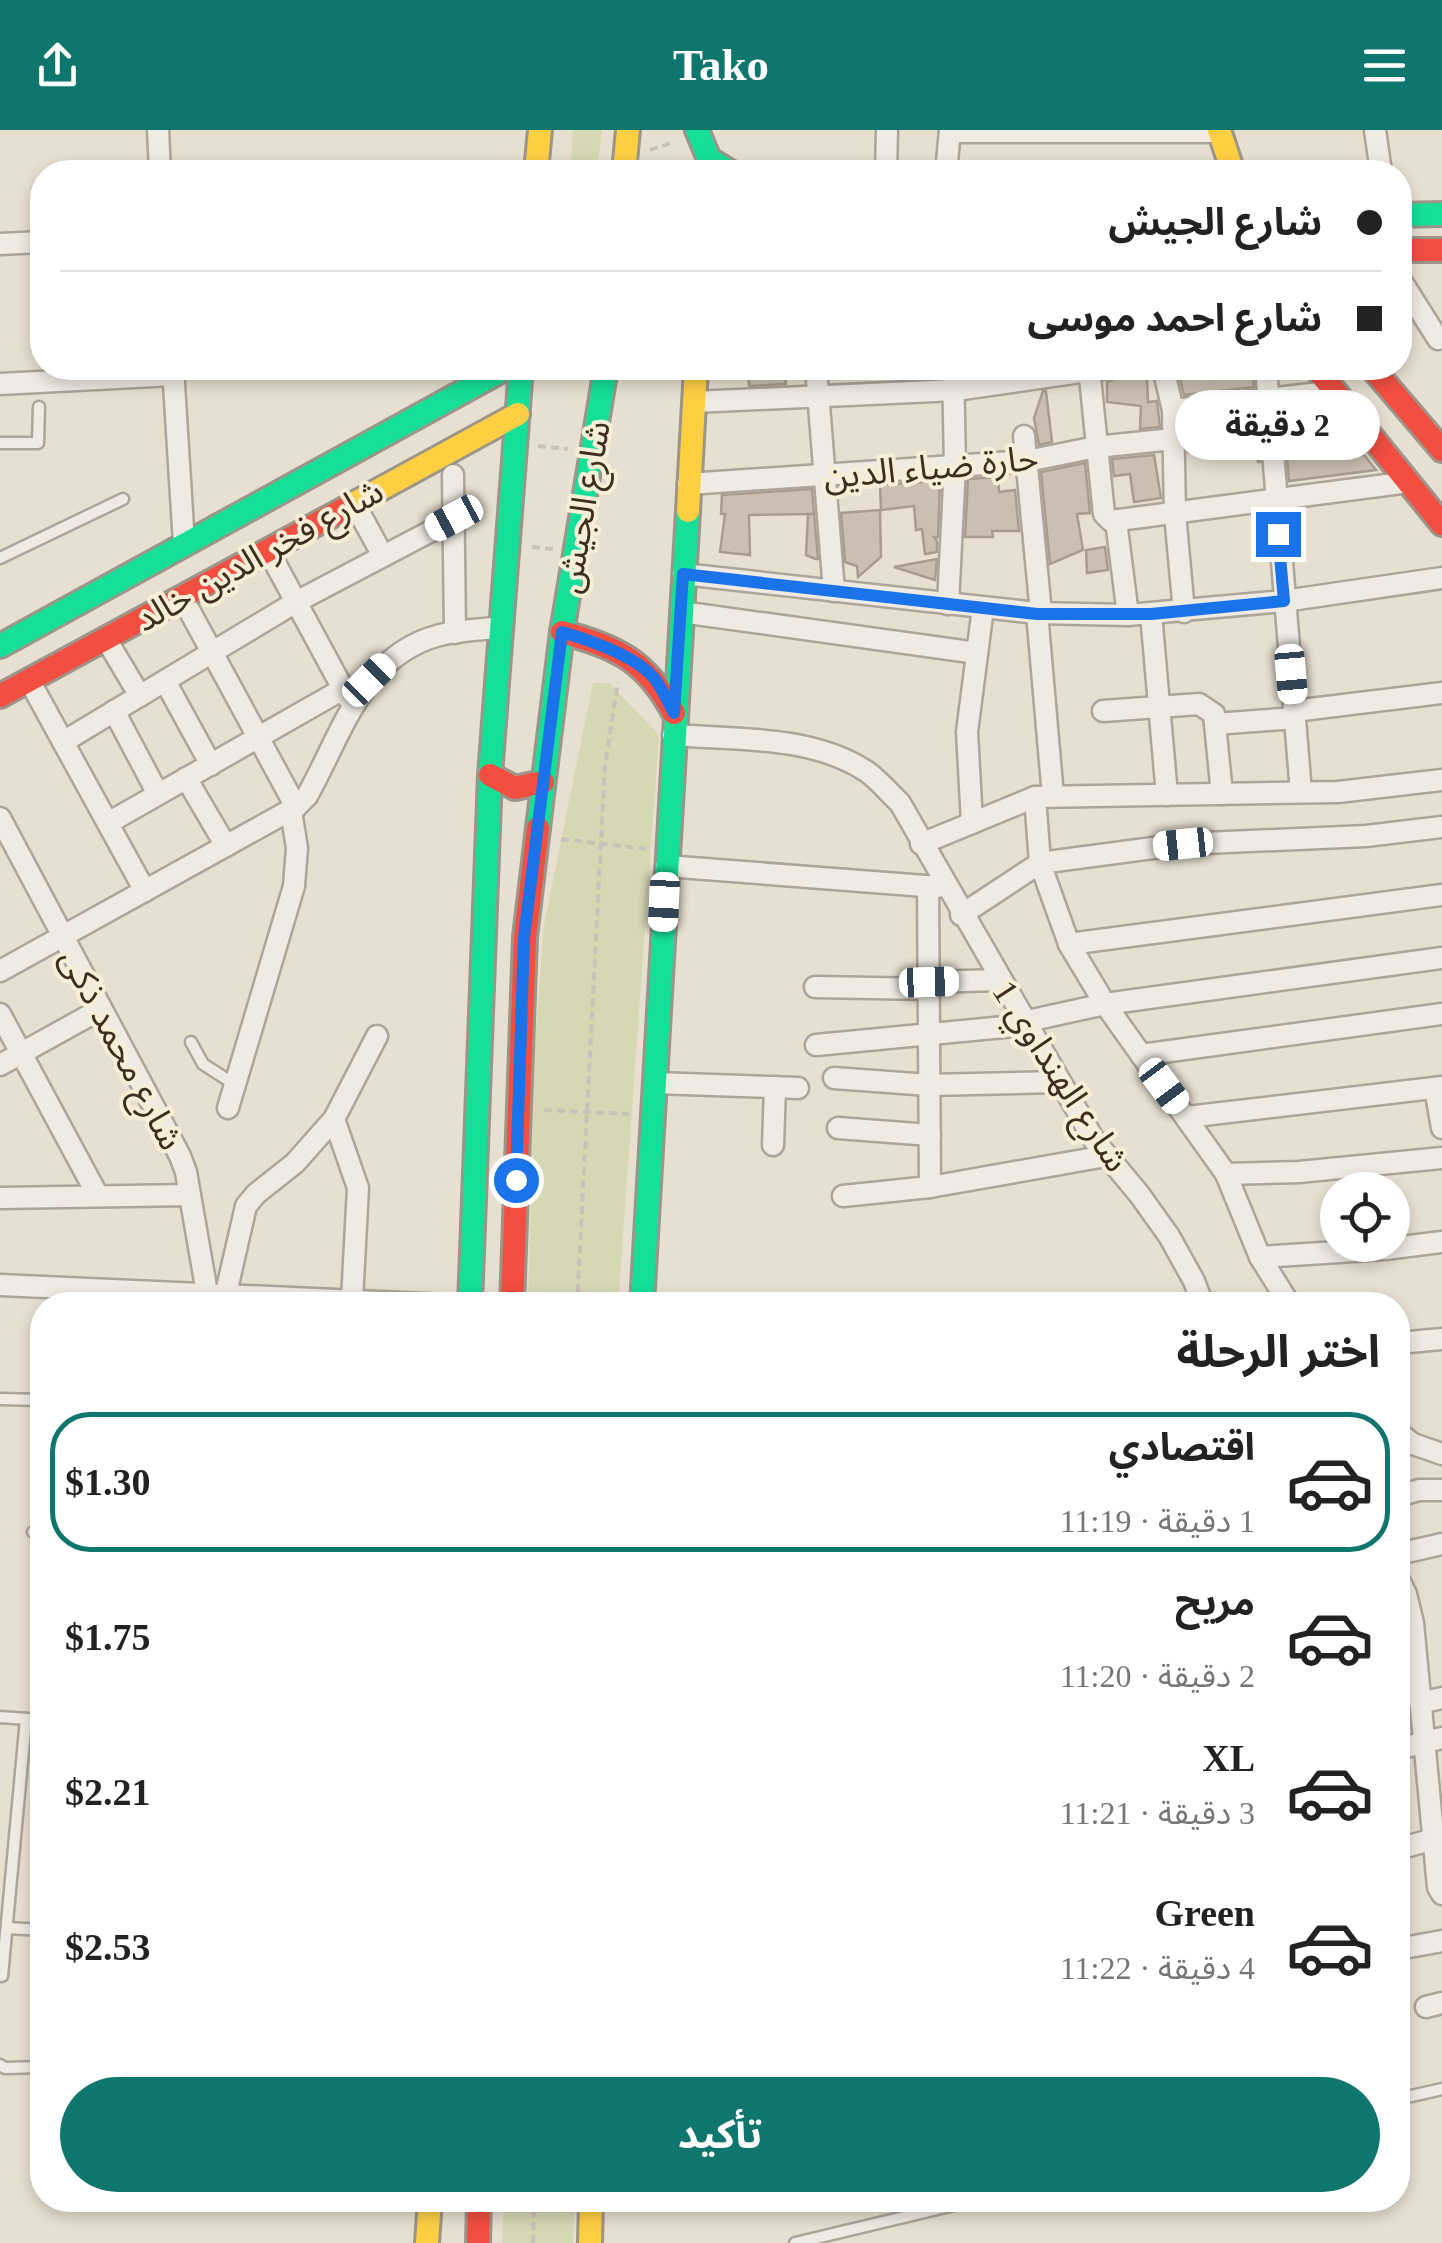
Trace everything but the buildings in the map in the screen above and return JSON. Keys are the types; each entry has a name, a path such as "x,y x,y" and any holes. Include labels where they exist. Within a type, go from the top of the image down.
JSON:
{"main road":[{"path":"537,160 540,130"},
{"path":"626,160 628,130"},
{"path":"1220,131 1229,160"},
{"path":"697,132 712,160"},
{"path":"1412,215 1442,214"},
{"path":"1412,250 1442,250"},
{"name":"شارع فخر الدين خالد","path":"0,646 484,380"},
{"name":"شارع الجيش","path":"470,1292 490,775 520,380"},
{"name":"شارع الجيش","path":"512,1292 524,937 562,632 604,380"},
{"path":"643,1292 695,380"},
{"path":"1326,380 1442,524"},
{"path":"1382,380 1442,450"},
{"name":"شارع فخر الدين خالد","path":"10,684 106,639 518,414"},
{"path":"562,632 594,642 654,678 674,724"},
{"path":"490,775 516,790 544,782"},
{"path":"488,832 513,826 537,836"},
{"path":"428,2243 429,2212"},
{"path":"478,2243 479,2212"},
{"path":"590,2243 591,2212"}],"street":[{"path":"158,130 159,160"},
{"path":"886,160 887,130"},
{"path":"1375,130 1379,160"},
{"path":"947,160 950,131 1220,131"},
{"path":"0,244 30,243"},
{"path":"1412,297 1438,339"},
{"path":"0,384 53,380"},
{"path":"174,380 184,544"},
{"path":"816,380 834,590"},
{"path":"948,604 955,380"},
{"path":"694,402 956,390 1019,380"},
{"path":"1095,380 1096,446 1104,514 1111,521 1409,482"},
{"path":"1166,380 1173,410 1175,514 1184,612"},
{"path":"1267,380 1301,792"},
{"path":"1173,410 1336,392"},
{"path":"1024,436 1039,614 1044,796 1040,864 1069,944 1105,1004 1226,1174 1260,1257 1282,1292"},
{"name":"حارة ضياء الدين","path":"688,484 1027,462 1096,446 1173,439"},
{"path":"453,475 455,633"},
{"path":"354,503 383,556"},
{"path":"63,742 296,602 454,518"},
{"path":"1116,521 1128,615"},
{"path":"268,550 348,698"},
{"path":"683,574 1039,614 1128,615 1284,601 1442,578"},
{"path":"182,596 294,809 294,886 228,1108"},
{"path":"972,823 967,732 983,608"},
{"path":"680,612 977,653"},
{"path":"1151,614 1167,795"},
{"path":"108,823 258,738 348,698 389,660 413,645 455,633 501,627"},
{"path":"106,639 140,696"},
{"path":"165,681 211,764"},
{"path":"10,684 63,742 145,891"},
{"path":"1215,724 1442,692"},
{"path":"0,971 294,809 313,786 348,698"},
{"path":"1103,711 1199,704 1214,714 1222,794"},
{"path":"114,711 158,794"},
{"name":"شارع الهنداوي 1","path":"674,724 827,751 868,772 900,803 922,844 937,887 961,914 1106,1156 1169,1236 1197,1292"},
{"path":"186,778 226,846"},
{"path":"922,844 1044,796 1375,790 1442,780"},
{"name":"شارع محمد ذكى","path":"0,818 173,1140 222,1292"},
{"path":"961,914 1040,864 1183,844 1348,837 1442,826"},
{"path":"666,859 937,887 929,986 930,1187"},
{"path":"1069,944 1442,895"},
{"path":"816,1045 1024,1023 1105,1004 1442,958"},
{"path":"815,986 929,986 999,980"},
{"path":"0,1065 101,1009"},
{"path":"0,1014 98,1196"},
{"path":"1141,1055 1442,1014"},
{"path":"224,1292 246,1206 295,1163 334,1119 377,1036"},
{"path":"834,1078 930,1085 1059,1082"},
{"path":"654,1083 798,1088"},
{"path":"1187,1117 1439,1087 1442,1128"},
{"path":"773,1145 775,1088"},
{"path":"334,1119 358,1188 352,1292"},
{"path":"838,1128 930,1135"},
{"path":"844,1196 930,1187 1106,1156"},
{"path":"1226,1174 1318,1171 1442,1158"},
{"path":"1,1196 190,1195"},
{"path":"1260,1257 1442,1242"},
{"path":"0,1286 134,1292"},
{"path":"1410,1342 1442,1338"},
{"path":"1410,1442 1442,1454"},
{"path":"1410,1493 1442,1490"},
{"path":"1410,1551 1442,1544"},
{"path":"1410,1610 1420,1702 1433,1740 1434,1839 1442,1894"},
{"path":"1420,1702 1442,1698"},
{"path":"1410,1845 1434,1839"},
{"path":"1410,1946 1442,1941"}],"lane":[{"path":"0,443 38,442 39,407"},
{"path":"0,558 123,499"},
{"path":"191,1042 203,1064 235,1084"},
{"path":"0,1399 30,1400"},
{"path":"0,1717 30,1719"},
{"path":"2,1976 26,1719"},
{"path":"7,1928 30,1929"},
{"path":"0,2065 30,2066"},
{"path":"1410,2096 1442,2088"},
{"path":"795,2243 925,2212"}],"path":[{"path":"638,160 697,132"},
{"path":"515,444 592,451"},
{"path":"508,544 576,551"},
{"path":"578,1292 608,735 623,657"},
{"path":"537,836 601,843 666,859"},
{"path":"519,1109 653,1115"},
{"path":"533,2243 534,2212"}],"green space":[{"path":"573,130 602,130 598,160 571,160"},
{"path":"593,683 609,683 659,735 619,1292 528,1292 535,1045 544,925"},
{"path":"503,2212 574,2212 573,2243 502,2243"}],"traffic: fast":[{"path":"697,130 711,160"},
{"path":"1412,215 1442,214"},
{"path":"0,646 484,380"},
{"path":"470,1292 490,775 520,380"},
{"path":"538,828 562,632 604,380"},
{"path":"643,1292 688,511"}],"traffic: slow":[{"path":"537,160 540,130"},
{"path":"625,160 628,130"},
{"path":"1219,130 1229,160"},
{"path":"688,511 695,380"},
{"path":"346,508 518,414"},
{"path":"427,2243 429,2212"},
{"path":"590,2243 591,2212"}],"traffic: jam":[{"path":"1412,250 1442,250"},
{"path":"1326,380 1442,524"},
{"path":"1382,380 1442,450"},
{"path":"0,696 346,508"},
{"path":"562,632 615,651 641,668 674,713"},
{"path":"490,775 515,788 543,782"},
{"path":"512,1292 525,937 538,828"},
{"path":"478,2243 479,2212"}],"route":[{"path":"516,1180 524,937 562,632 594,642 640,666 654,678 674,713 683,574 1037,614 1184,612 1284,601 1278,534"}]}
